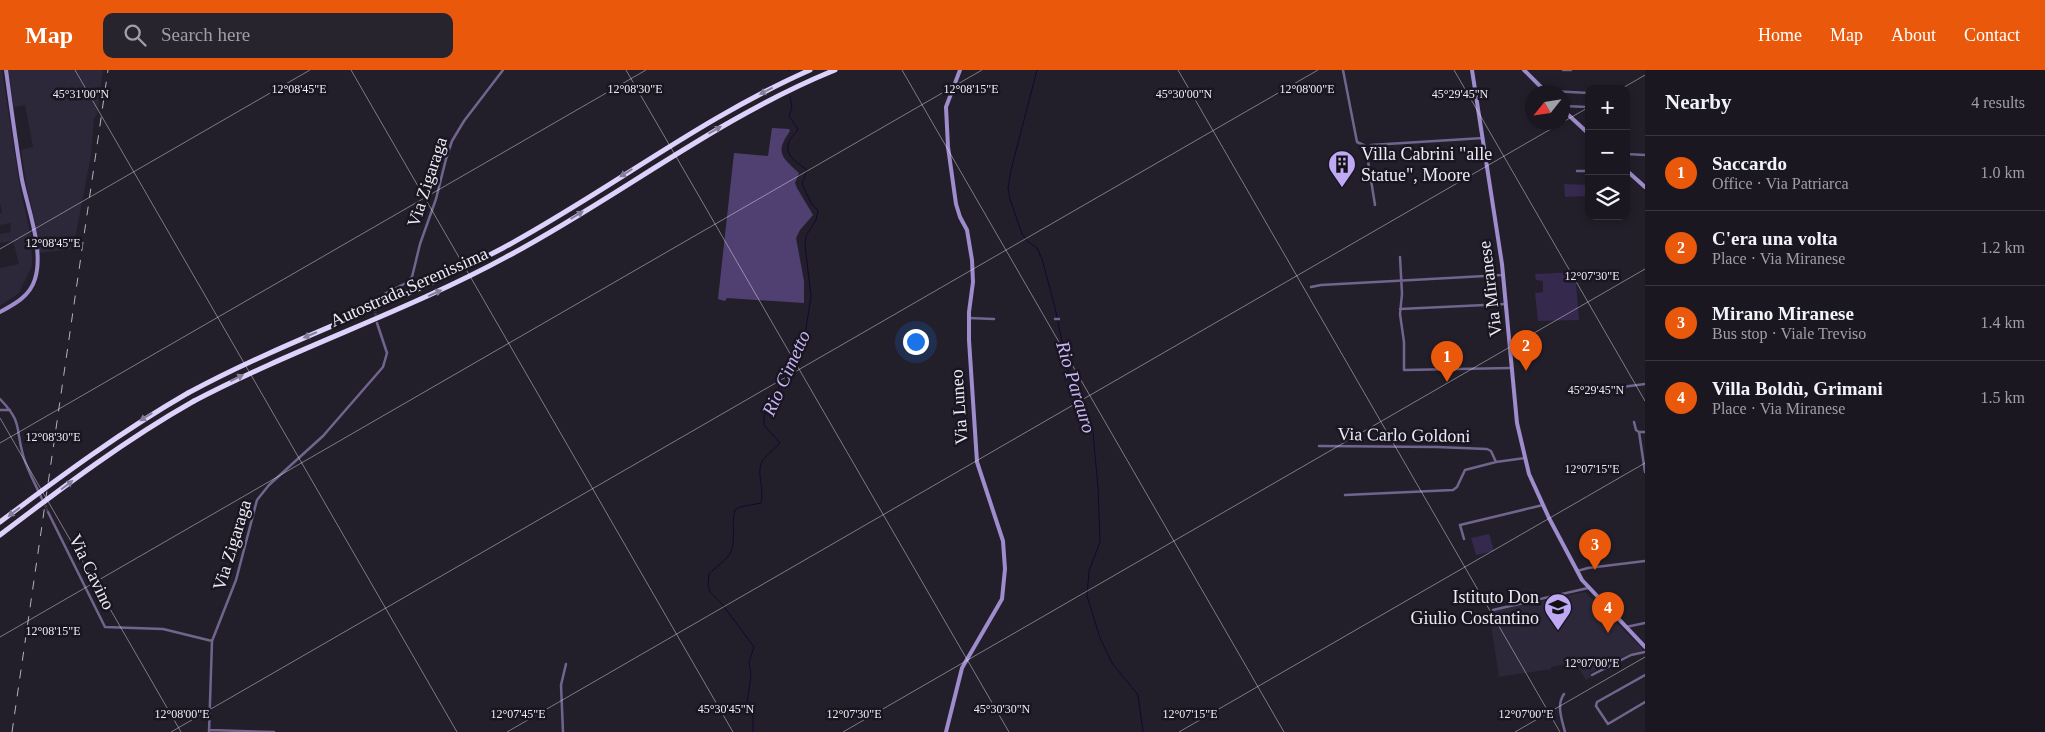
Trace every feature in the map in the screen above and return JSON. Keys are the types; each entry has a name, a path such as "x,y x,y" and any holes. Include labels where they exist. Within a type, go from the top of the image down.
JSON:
{"highway":[{"name":"Autostrada Serenissima","path":"0,522 93,452 188,392 245,363 432,283 491,254 721,115 810,70"},
{"name":"Autostrada Serenissima","path":"0,536 128,441 194,401 256,369 402,307 488,267 545,235 741,115 835,70"}],"street":[{"path":"0,312 16,304 27,293 36,278 38,263 30,211 23,182 6,70"},
{"name":"Via Zigaraga","path":"380,298 406,283 412,277 420,244 436,199 452,141 464,120 503,70"},
{"name":"Via Luneo","path":"946,732 962,668 999,606 1005,579 1003,541 977,462 968,318 973,282 972,260 966,230 956,204 946,117 948,98 960,70"},
{"path":"1343,70 1357,142 1368,147 1375,144 1483,138"},
{"name":"Via Miranese","path":"1472,70 1503,275 1517,423 1532,482 1577,572 1588,588 1645,647"},
{"path":"1525,70 1540,85"},
{"path":"1563,70 1571,70"},
{"path":"1570,92 1585,93"},
{"path":"1570,108 1585,108"},
{"path":"1570,116 1585,130"},
{"path":"1368,147 1376,205"},
{"path":"1630,154 1645,155"},
{"path":"1576,171 1585,171"},
{"path":"1630,174 1645,187"},
{"path":"1400,257 1402,280 1400,310 1404,342 1404,370 1513,367"},
{"path":"1311,288 1321,285 1503,275"},
{"path":"1400,310 1506,304"},
{"path":"968,318 994,319"},
{"name":"Via Zigaraga","path":"209,731 212,641 236,580 258,500 270,485 323,436 380,370 385,362 387,353 377,323"},
{"path":"1622,387 1645,384"},
{"path":"0,399 10,410 19,427 23,456 42,499"},
{"path":"0,410 10,410"},
{"path":"1634,422 1636,430 1639,432 1643,449 1645,472"},
{"path":"1639,432 1645,432"},
{"name":"Via Carlo Goldoni","path":"1319,446 1437,447 1488,450 1496,462"},
{"name":"Via Carlo Goldoni","path":"1345,495 1453,490 1457,487 1465,470 1496,462 1525,458"},
{"path":"1464,539 1460,525 1543,505"},
{"name":"Via Cavino","path":"48,512 105,627 163,629 212,641"},
{"path":"1577,572 1588,568 1645,561"},
{"path":"1493,610 1588,588"},
{"path":"1626,627 1645,623"},
{"path":"1592,676 1631,655 1645,652"},
{"path":"563,732 561,685 566,664"},
{"path":"1645,675 1597,702 1596,706 1608,724 1645,702"},
{"path":"1564,694 1560,708 1565,732"},
{"path":"209,731 274,732"}],"shaded area":[{"path":"0,70 2,70 20,188 31,236 32,266 19,293 0,306 0,268 19,264 13,241 0,243 0,234 11,232 10,223 0,225 0,213 2,213 0,203"},
{"path":"8,70 103,70 97,115 94,118 91,156 73,249 39,253 35,220 27,189 21,150 33,147 25,105 14,107"},
{"path":"772,128 789,129 790,131 785,138 782,154 788,163 799,173 795,183 813,215 800,230 796,238 804,281 804,303 727,298 725,301 718,299 734,153 768,156"},
{"path":"1564,184 1585,185 1585,196 1565,197"},
{"path":"1575,272 1579,320 1538,321 1535,293 1543,292 1543,281 1536,280 1535,274"},
{"path":"1489,534 1494,551 1476,555 1471,538"},
{"name":"Istituto Don Giulio Costantino","path":"1585,592 1643,649 1642,651 1630,654 1590,673 1591,677 1586,680 1575,662 1551,667 1551,669 1499,677 1489,612"}],"waterway":[{"name":"Rio Parauro","path":"1037,70 1008,188 1022,234 1028,242 1037,248 1042,259 1071,383 1093,432 1100,542 1089,571 1087,596 1100,638 1112,663 1138,695 1143,732"},
{"name":"Rio Cimetto","path":"753,732 753,717 747,703 751,675 749,662 754,647 722,604 710,592 708,585 709,574 731,551 735,510 740,507 761,503 761,464 780,443 764,425 764,415 775,405 779,386 787,371 790,353 806,329 811,296 805,245 806,236 816,220 818,211 811,203 802,184 807,170 792,158 788,151 790,140 798,129 789,116 792,107 790,97"}],"tunnel":[{"path":"376,319 375,311 380,299"},
{"path":"44,502 48,512"}],"railway":[{"path":"12,732 108,70"}],"place":[{"name":"Villa Cabrini \"alle Statue\", Moore","path":"1342,188"},
{"name":"C'era una volta","path":"1526,371"},
{"name":"Saccardo","path":"1447,382"},
{"name":"Mirano Miranese","path":"1595,570"},
{"name":"Istituto Don Giulio Costantino","path":"1558,631"},
{"name":"Villa Boldù, Grimani","path":"1608,633"}]}
